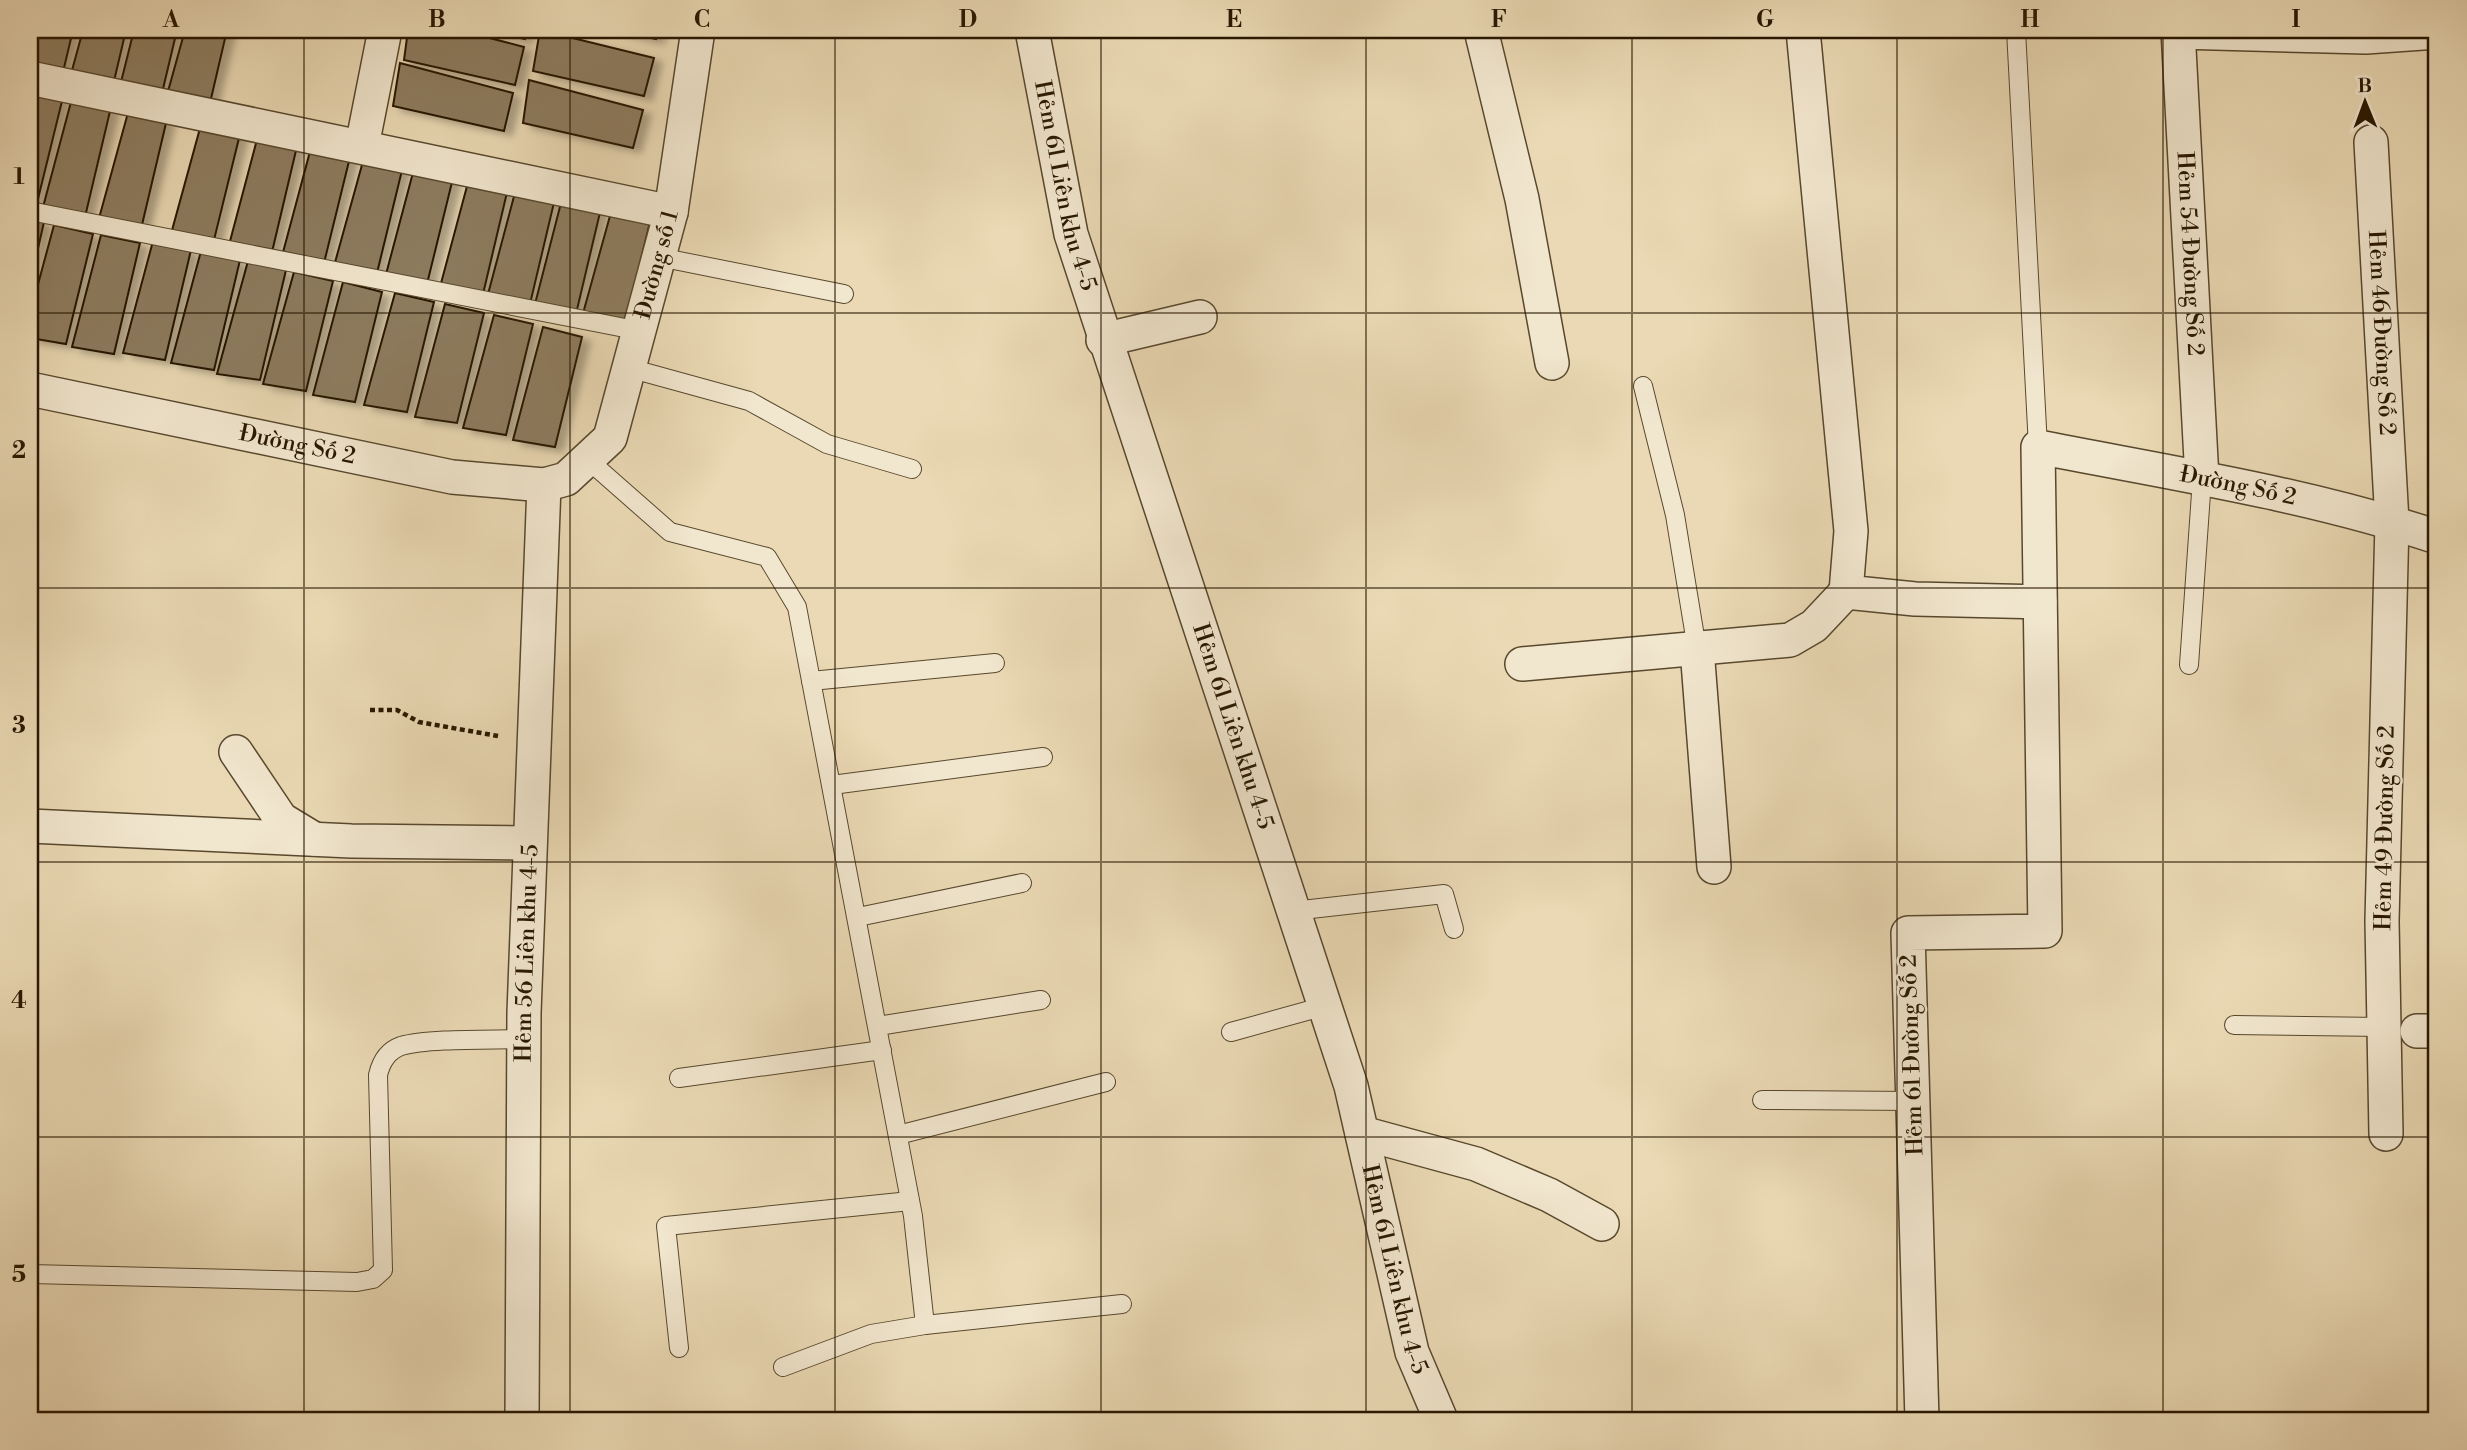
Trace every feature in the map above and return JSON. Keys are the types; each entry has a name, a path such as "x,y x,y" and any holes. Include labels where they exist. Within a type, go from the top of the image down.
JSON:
{"street":[{"path":"362,146 385,30"},
{"name":"Đường số 1","path":"566,474 610,438 671,212 698,30"},
{"name":"Hẻm 61 Liên khu 4-5","path":"1032,30 1071,234 1103,340 1351,1086 1412,1352 1441,1420"},
{"path":"1481,30 1522,199 1552,363"},
{"path":"1522,664 1790,640 1814,626 1846,592 1851,531 1803,30"},
{"path":"2178,31 2366,37 2437,32"},
{"name":"Hẻm 54 Đường Số 2","path":"2178,31 2202,479"},
{"path":"30,78 671,212"},
{"name":"Hẻm 46 Đường Số 2","path":"2371,142 2392,522"},
{"path":"1103,340 1200,317"},
{"name":"Đường Số 2","path":"30,389 453,477 566,474"},
{"name":"Đường Số 2","path":"2038,447 2202,479 2392,522 2437,537"},
{"name":"Hẻm 61 Đường Số 2","path":"1922,1420 1908,933 2045,931 2038,447"},
{"name":"Hẻm 56 Liên khu 4-5","path":"522,1420 523,1039 535,735 566,474"},
{"name":"Hẻm 49 Đường Số 2","path":"2386,1134 2383,1027 2392,522"},
{"path":"1846,592 1915,599 2040,602"},
{"path":"1697,649 1714,867"},
{"path":"236,752 281,820 313,839"},
{"path":"30,826 313,839 530,843"},
{"path":"1362,1133 1476,1164 1549,1195 1602,1224"}],"lane":[{"path":"2016,30 2038,447"},
{"path":"30,212 640,331"},
{"path":"659,257 844,294"},
{"path":"629,368 749,401 827,443 912,469"},
{"path":"1643,386 1675,515 1697,649"},
{"path":"566,474 670,532 767,557 797,607 910,1201 925,1325"},
{"path":"2189,665 2202,479"},
{"path":"811,681 995,663"},
{"path":"832,785 1043,757"},
{"path":"858,917 1022,883"},
{"path":"1293,911 1444,894 1454,929"},
{"path":"877,1026 1041,1000"},
{"path":"1231,1032 1325,1006"},
{"path":"2234,1025 2383,1027"},
{"path":"30,1275 357,1282 373,1279 383,1270 378,1075 382,1060 399,1047 417,1044 523,1039"},
{"path":"679,1079 882,1050"},
{"path":"898,1135 1106,1082"},
{"path":"1762,1100 1913,1101"},
{"path":"679,1348 666,1226 910,1201"},
{"path":"783,1367 871,1334 925,1325 1122,1304"}],"path":[{"path":"370,710 397,710 419,722 494,737 535,735"}],"building":[{"path":"30,30 73,30 63,72 30,67"},
{"path":"83,30 126,30 114,81 71,74"},
{"path":"134,30 177,30 162,93 120,86"},
{"path":"185,30 227,30 210,103 167,95"},
{"path":"408,30 459,30 524,47 515,85 404,60"},
{"path":"484,30 527,30 525,39"},
{"path":"540,30 654,58 644,96 533,71"},
{"path":"615,30 658,30 656,39"},
{"path":"400,63 513,93 504,131 393,106"},
{"path":"529,80 643,110 633,148 523,123"},
{"path":"30,89 63,97 36,207 30,206"},
{"path":"72,98 111,107 85,217 42,211"},
{"path":"129,109 167,119 141,229 98,222"},
{"path":"202,121 241,130 214,240 171,234"},
{"path":"259,132 298,142 272,252 229,245"},
{"path":"312,144 351,153 324,263 282,256"},
{"path":"365,154 404,162 377,273 334,266"},
{"path":"415,165 454,174 427,284 385,278"},
{"path":"470,175 509,184 483,294 440,287"},
{"path":"517,185 556,194 530,304 487,298"},
{"path":"563,195 602,204 576,314 534,308"},
{"path":"613,205 652,214 625,325 582,317"},
{"path":"30,219 44,222 30,284"},
{"path":"54,225 93,234 66,344 30,338 30,314"},
{"path":"101,235 140,243 114,354 72,347"},
{"path":"153,241 191,250 165,360 123,353"},
{"path":"201,251 240,260 214,370 171,363"},
{"path":"248,261 286,270 260,380 217,374"},
{"path":"294,272 333,281 306,391 263,384"},
{"path":"343,282 382,292 355,402 313,395"},
{"path":"395,293 434,302 407,412 364,405"},
{"path":"445,304 484,313 457,423 415,417"},
{"path":"494,315 533,324 506,435 463,428"},
{"path":"543,327 582,337 555,447 513,440"}]}
